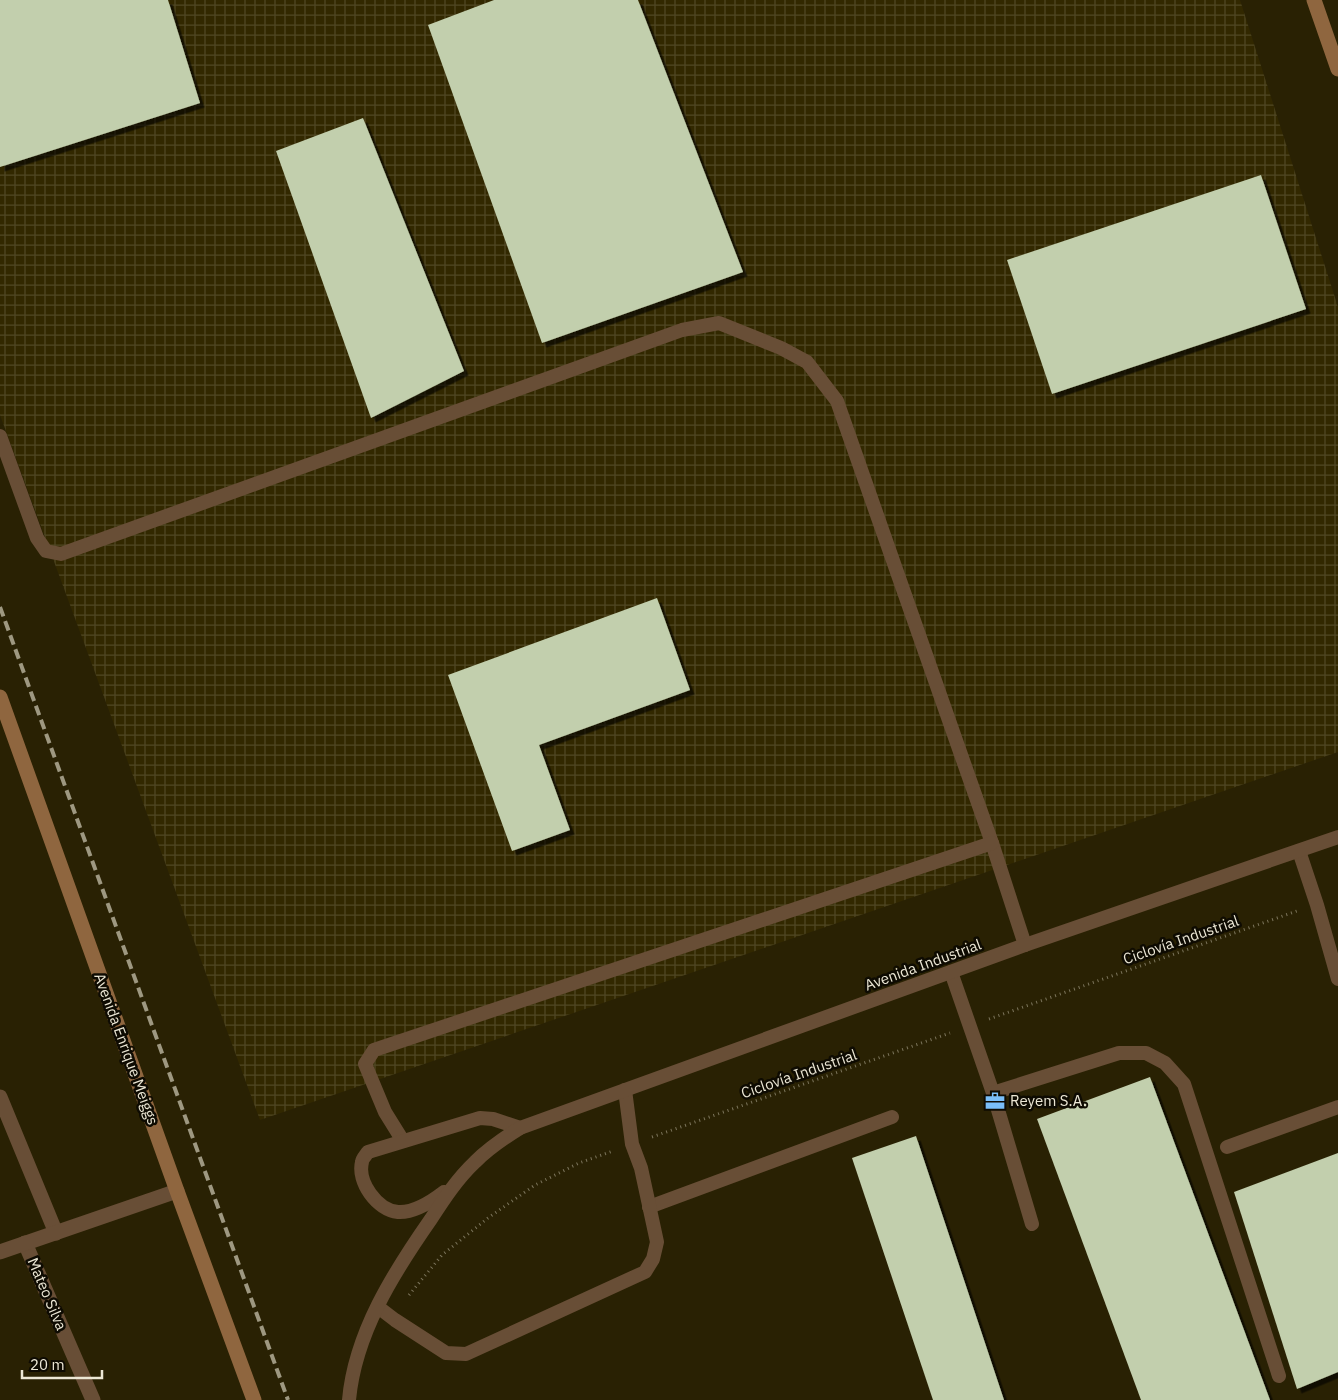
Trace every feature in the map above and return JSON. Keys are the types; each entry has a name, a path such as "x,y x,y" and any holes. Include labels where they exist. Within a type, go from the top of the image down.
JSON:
{"street":[{"path":"1314,0 1338,69"},
{"name":"Avenida Enrique Meiggs","path":"0,697 254,1400"},
{"path":"0,1097 56,1233"},
{"path":"0,1252 177,1191"},
{"name":"Mateo Silva","path":"25,1243 93,1400"}],"lane":[{"path":"0,436 37,538 46,550 62,554 682,330 719,323 781,348 807,362 837,401 992,844 1025,945"},
{"name":"Avenida Industrial","path":"454,1184 474,1162 495,1144 520,1128 1025,945 1338,837"},
{"path":"403,1142 385,1112 365,1064 374,1050 992,844"},
{"path":"1299,851 1317,905 1338,980"},
{"path":"951,972 993,1093 1032,1224"},
{"path":"993,1093 1119,1053 1146,1053 1165,1063 1184,1084 1278,1376"},
{"path":"378,1307 446,1353 466,1354 645,1272 653,1259 657,1242 641,1168 632,1144 625,1090"},
{"path":"1227,1147 1338,1107"},
{"path":"649,1207 892,1117"},
{"path":"454,1184 432,1201 415,1209 398,1212 385,1208 375,1200 367,1189 361,1174 362,1161 368,1152 480,1118 493,1119 520,1128"},
{"path":"349,1400 357,1357 366,1329 404,1259 454,1184"}],"path":[{"name":"Ciclovía Industrial","path":"395,1320 403,1302 442,1256 488,1218 535,1185 579,1163 1317,905"}],"shaded area":[{"path":"0,0 1240,0 1338,307 1338,752 260,1120 0,415"}],"building":[{"path":"0,0 168,0 200,103 0,167"},
{"path":"494,0 638,0 743,272 542,343 428,25"},
{"path":"363,118 464,371 371,418 276,151"},
{"path":"1261,175 1306,309 1052,394 1007,260"},
{"path":"657,598 690,690 539,745 570,830 512,851 448,675"},
{"path":"1150,1077 1270,1400 1141,1400 1037,1119"},
{"path":"916,1136 1004,1400 933,1400 852,1158"},
{"path":"1338,1153 1338,1372 1297,1389 1234,1192"}],"railway":[{"path":"0,607 288,1400"}],"place":[{"name":"Reyem S.A.","path":"995,1101"}]}
